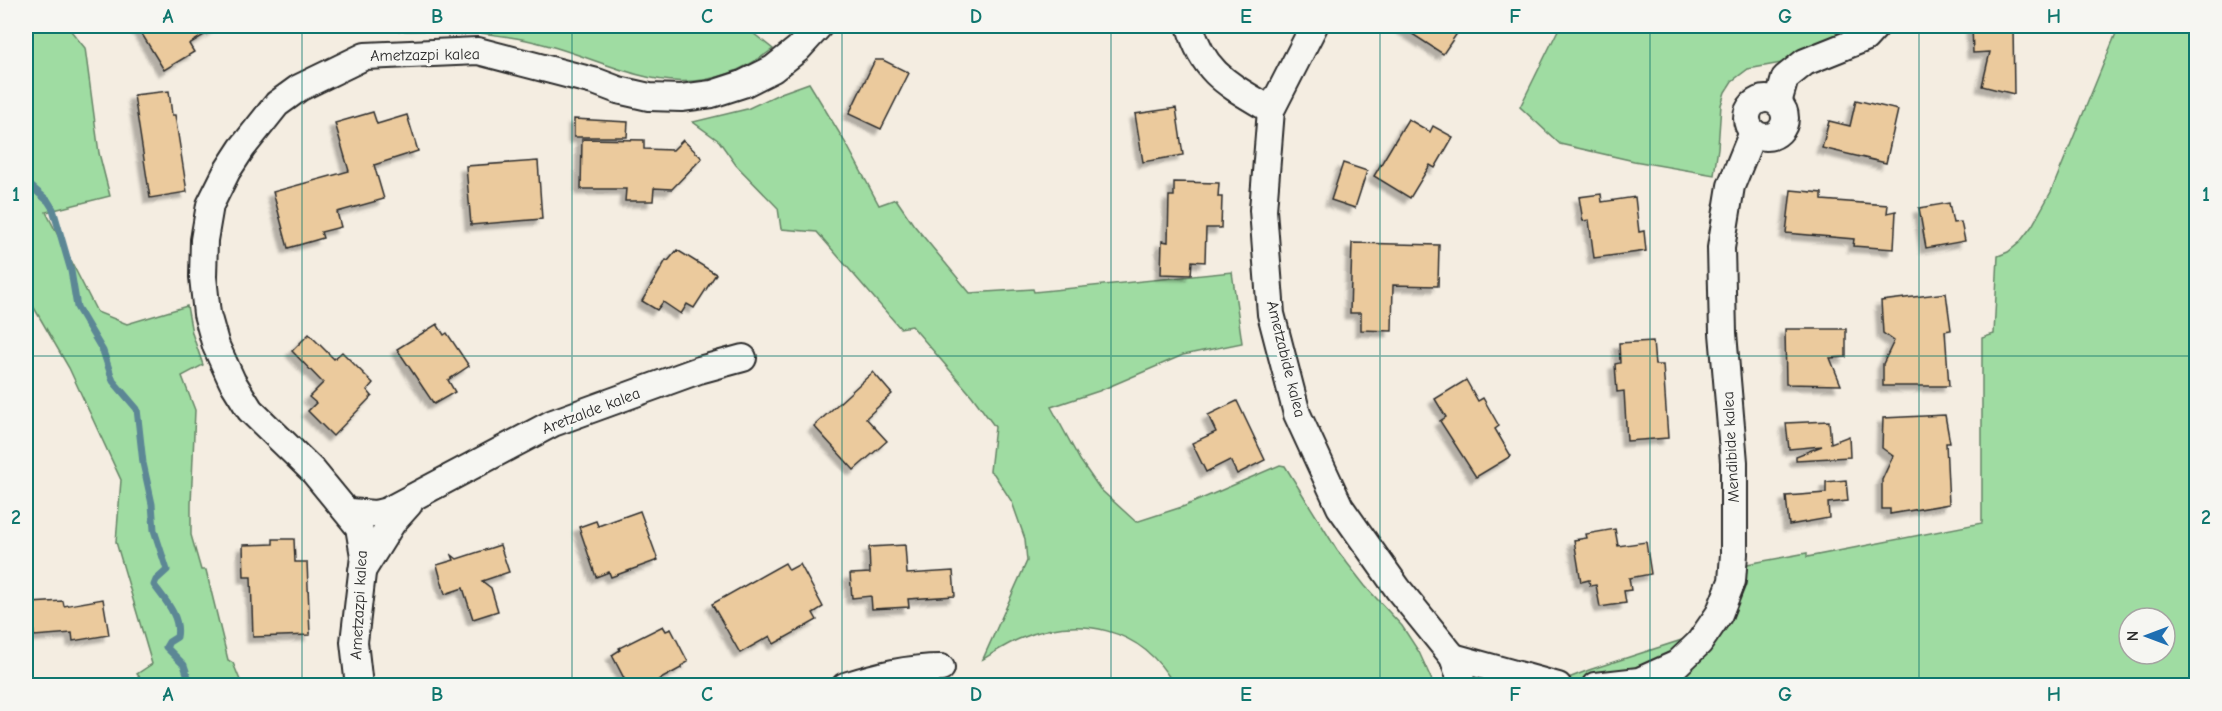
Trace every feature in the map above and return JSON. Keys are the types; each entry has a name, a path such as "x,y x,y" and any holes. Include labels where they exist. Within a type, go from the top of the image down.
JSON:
{"street":[{"name":"Ametzazpi kalea","path":"359,686 354,642 364,556 359,526 313,471 250,410 232,381 216,346 207,314 203,277 204,240 210,205 227,171 277,104 325,73 365,56 390,53 478,51 649,97 681,98 712,94 743,84 772,69 798,49 819,26"},
{"path":"1190,26 1202,56 1212,70 1224,81 1271,110"},
{"name":"Ametzabide kalea","path":"1314,26 1271,110 1263,210 1271,314 1297,414 1340,507 1398,589 1453,657 1463,686"},
{"name":"Mendibide kalea","path":"1595,686 1639,681 1677,664 1699,643 1719,614 1732,580 1734,554 1734,462 1723,333 1721,248 1731,186 1753,132 1749,127 1747,114 1753,103 1766,98 1778,103 1785,78 1805,62 1865,38 1876,26"},
{"name":"Aretzalde kalea","path":"349,512 375,514 387,511 553,423 699,370 743,358"},
{"name":"Aretzalde kalea","path":"362,571 392,523 415,497"},
{"path":"1453,657 1558,686"},
{"path":"844,686 886,673 918,668 941,668"}],"green space":[{"path":"26,26 67,26 85,48 99,153 110,196 46,212 97,312 127,324 187,306 192,333 203,365 182,376 195,410 191,535 201,570 206,570 228,660 233,663 242,685 147,685 137,674 152,664 116,542 121,480 69,368 26,294"},
{"path":"361,26 744,26 773,49 739,70 706,80 676,81 615,68 551,46 516,38 464,31 397,31"},
{"path":"1560,26 1829,26 1853,35 1793,61 1748,69 1732,81 1721,105 1714,175 1634,161 1560,144 1520,107"},
{"path":"2119,26 2196,26 2196,685 1554,686 1589,670 1694,636 1710,610 1725,568 1807,553 1807,557 1982,523 1982,338 1994,334 1998,256 2008,252 2019,243 2032,226 2051,192"},
{"path":"809,83 848,147 879,205 896,199 913,224 970,293 1033,289 1034,292 1232,272 1242,343 1183,355 1099,391 1051,407 1080,460 1100,489 1136,522 1185,506 1280,465 1285,466 1337,550 1365,586 1402,626 1419,652 1434,685 1174,685 1161,665 1127,638 1086,627 1064,627 1042,631 1014,641 983,659 1027,561 1025,539 1012,502 990,471 995,427 972,396 912,326 900,328 817,232 781,229 778,208 736,165 719,141 693,122 747,109"}],"building":[{"path":"137,26 219,26 189,44 194,52 164,70"},
{"path":"1400,26 1462,26 1443,54"},
{"path":"1972,26 2013,26 2014,94 1982,86 1990,52 1973,53"},
{"path":"875,60 883,60 909,73 881,129 849,114"},
{"path":"169,91 187,192 150,198 134,95"},
{"path":"1856,100 1898,110 1886,163 1822,148 1829,121 1850,126"},
{"path":"1176,108 1183,155 1143,162 1135,114"},
{"path":"373,112 377,124 407,115 418,151 374,165 384,199 337,212 341,227 321,232 323,238 288,248 273,192 349,171 335,123"},
{"path":"574,119 628,122 627,137 574,137"},
{"path":"1408,119 1430,132 1433,126 1453,137 1435,168 1430,165 1410,198 1374,176"},
{"path":"582,139 644,140 644,149 673,150 683,140 702,158 672,189 654,188 653,201 625,201 626,189 581,189"},
{"path":"538,161 542,219 471,225 466,166"},
{"path":"1343,163 1367,171 1355,208 1331,200"},
{"path":"1174,182 1219,183 1218,197 1222,197 1221,228 1206,228 1205,262 1192,261 1191,275 1161,274 1162,241 1168,242 1169,196 1174,196"},
{"path":"1791,190 1822,193 1822,200 1888,205 1887,213 1896,211 1894,249 1853,246 1854,239 1786,233"},
{"path":"1601,194 1602,202 1635,197 1639,232 1644,231 1646,251 1594,258 1589,220 1583,221 1579,197"},
{"path":"1949,203 1953,223 1961,222 1965,241 1926,248 1919,208"},
{"path":"1352,243 1439,245 1438,286 1393,285 1392,331 1361,330 1361,313 1350,313"},
{"path":"677,250 716,274 694,308 687,304 681,314 663,302 657,310 642,301 666,260 668,261"},
{"path":"1946,293 1951,330 1945,331 1949,386 1883,386 1883,364 1894,341 1883,333 1881,301"},
{"path":"437,324 444,335 447,333 469,366 448,380 455,392 434,404 397,349"},
{"path":"1785,329 1846,329 1846,357 1830,358 1841,385 1786,384"},
{"path":"309,334 334,359 342,352 373,383 367,390 372,396 333,436 308,411 316,403 309,397 323,383 292,351"},
{"path":"1653,341 1655,365 1663,365 1668,438 1627,441 1624,391 1617,392 1615,364 1620,363 1619,343"},
{"path":"873,372 892,394 866,418 887,441 854,470 814,426"},
{"path":"1466,380 1478,401 1483,398 1499,426 1495,429 1511,456 1476,477 1440,421 1446,417 1435,399"},
{"path":"1237,401 1265,460 1237,474 1230,460 1206,472 1192,443 1216,432 1208,415"},
{"path":"1945,415 1950,443 1946,443 1949,504 1890,514 1890,509 1882,509 1882,480 1893,456 1882,448 1883,418"},
{"path":"1829,421 1831,443 1849,436 1850,457 1796,460 1796,456 1822,446 1789,449 1786,423"},
{"path":"1846,480 1848,501 1828,503 1829,518 1789,525 1786,496 1826,493 1826,482"},
{"path":"640,511 658,560 611,577 609,572 596,577 579,527 596,521 598,526"},
{"path":"1615,529 1618,546 1646,542 1651,574 1629,578 1631,590 1624,591 1626,603 1600,607 1596,585 1590,586 1589,580 1581,582 1574,540 1587,538 1586,534"},
{"path":"273,539 294,539 295,562 307,562 310,635 253,637 251,577 244,577 243,545 273,544"},
{"path":"500,545 509,572 482,581 491,588 498,611 473,619 463,588 445,594 437,565 454,560 452,555 457,559"},
{"path":"905,545 907,574 953,571 955,596 908,599 909,607 872,609 871,596 852,598 850,574 870,573 869,547"},
{"path":"785,563 789,570 800,564 823,607 813,613 817,620 774,644 770,636 740,653 712,604"},
{"path":"103,599 109,635 73,641 72,633 34,636 31,603 63,601 64,606"},
{"path":"663,626 666,631 671,629 688,662 648,686 628,686 612,655 620,650 619,648"}],"waterway":[{"path":"26,182 48,201 53,209 71,271 77,307 103,351 113,381 137,409 154,530 167,570 154,585 171,609 178,630 177,637 166,647 184,665 191,686"}]}
